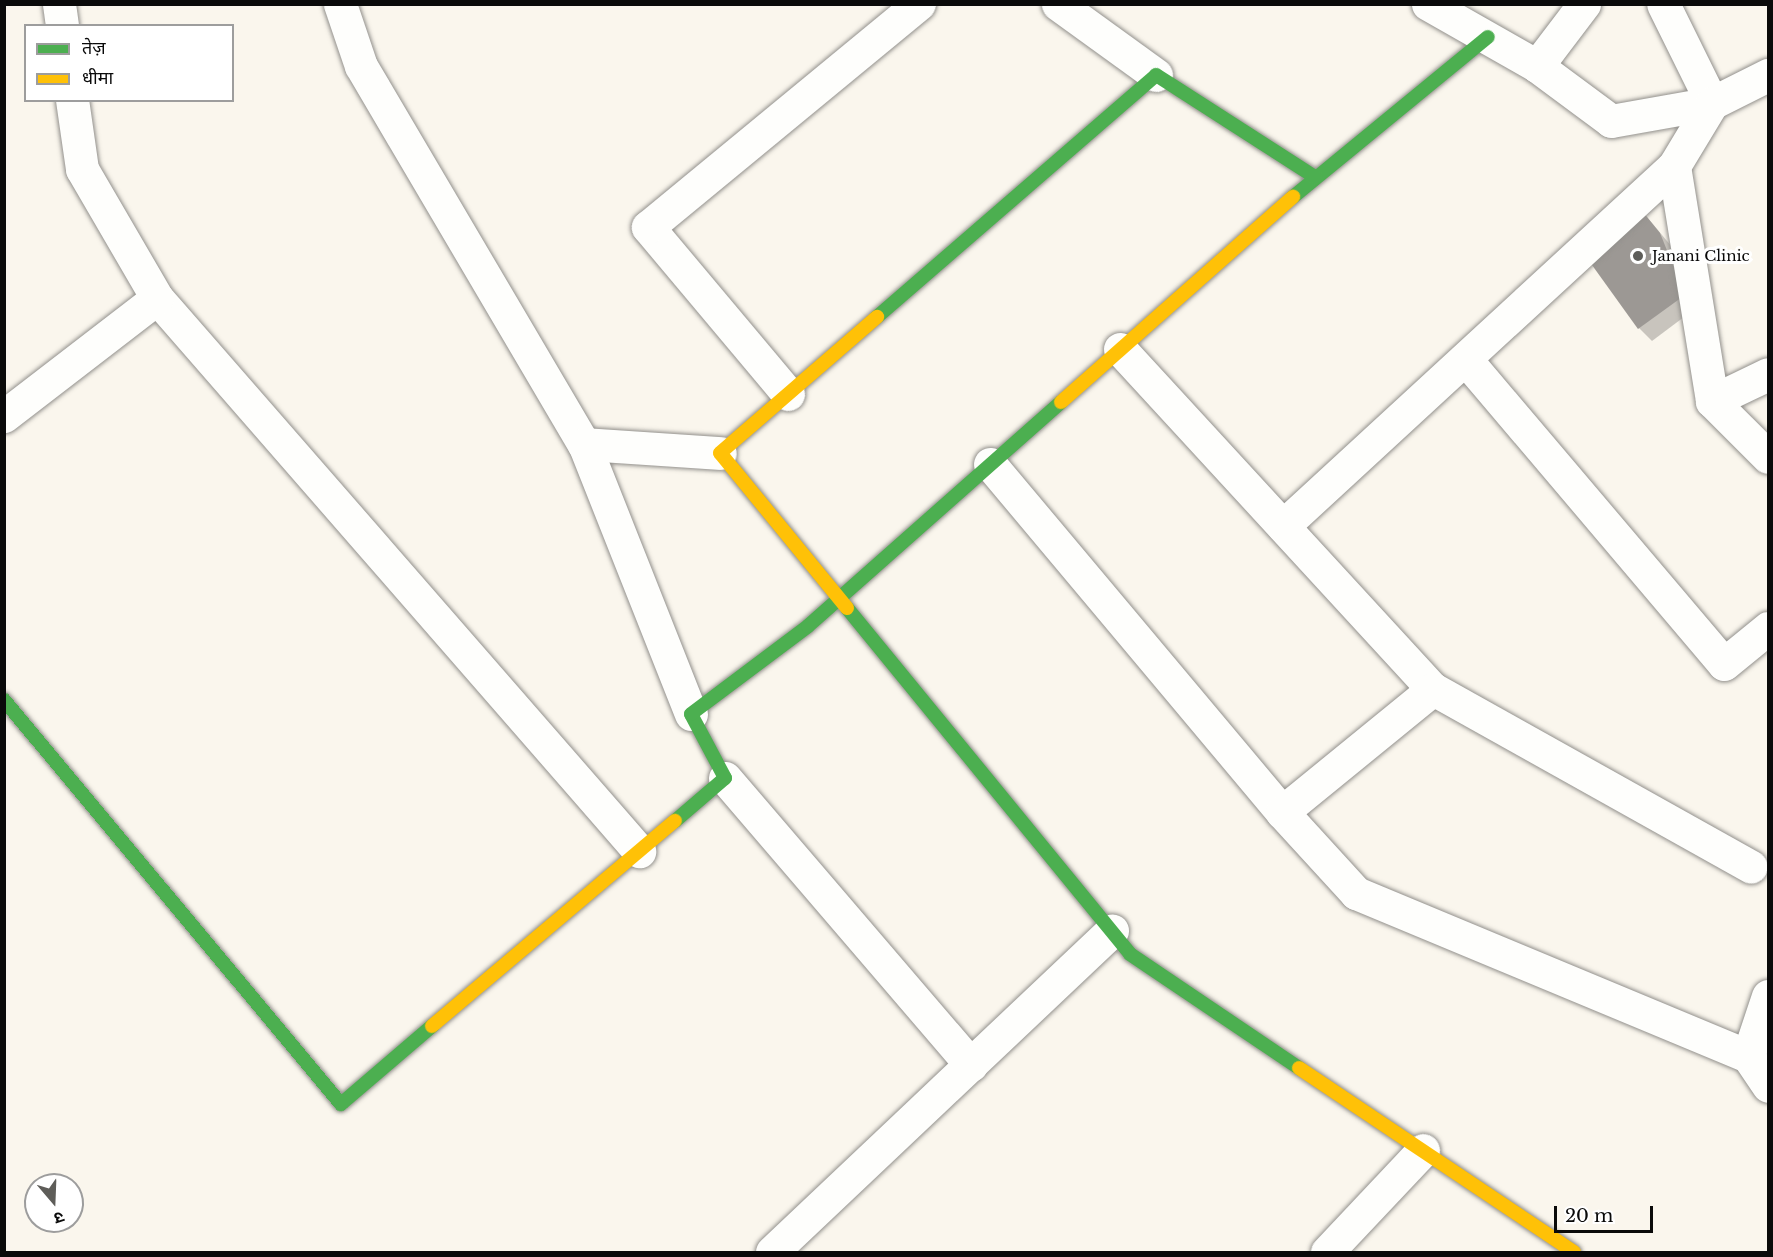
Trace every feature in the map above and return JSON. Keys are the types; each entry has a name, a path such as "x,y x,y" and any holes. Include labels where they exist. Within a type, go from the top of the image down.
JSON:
{"street":[{"path":"59,4 62,24"},
{"path":"340,4 361,66 584,444 691,714 724,778 971,1065"},
{"path":"788,394 648,227 919,4"},
{"path":"1058,4 1156,75 1315,177"},
{"path":"1428,4 1537,66 1611,121 1712,103 1768,75"},
{"path":"1537,66 1584,4"},
{"path":"1663,4 1712,103"},
{"path":"691,714 842,596 1315,177 1488,37"},
{"path":"584,444 720,453 1156,75"},
{"path":"72,102 82,170 157,298 639,851"},
{"path":"1283,526 1467,361 1674,166 1712,103"},
{"path":"1674,166 1712,401 1768,457"},
{"path":"4,416 157,298"},
{"path":"1120,349 1433,689 1763,864"},
{"path":"1467,361 1724,664 1768,628"},
{"path":"1712,401 1768,374"},
{"path":"720,453 842,596 1130,954 1574,1252"},
{"path":"990,464 1282,812 1356,893 1748,1056 1768,1086"},
{"path":"1282,812 1433,689"},
{"path":"4,700 341,1104 724,778"},
{"path":"772,1252 1112,931"},
{"path":"1748,1056 1768,996"},
{"path":"1327,1252 1423,1150"}],"building":[{"path":"1630,196 1660,233 1685,295 1638,329 1574,240"}],"traffic: fast":[{"path":"1293,197 1488,37"},
{"path":"877,317 1156,75 1315,177"},
{"path":"675,821 725,778 691,714 808,626 1061,402"},
{"path":"847,608 1130,954 1299,1068"},
{"path":"4,700 341,1104 432,1026"}],"traffic: slow":[{"path":"1061,402 1293,197"},
{"path":"847,608 720,453 877,317"},
{"path":"432,1026 675,821"},
{"path":"1299,1068 1574,1252"}],"place":[{"name":"Janani Clinic","path":"1638,256"}]}
